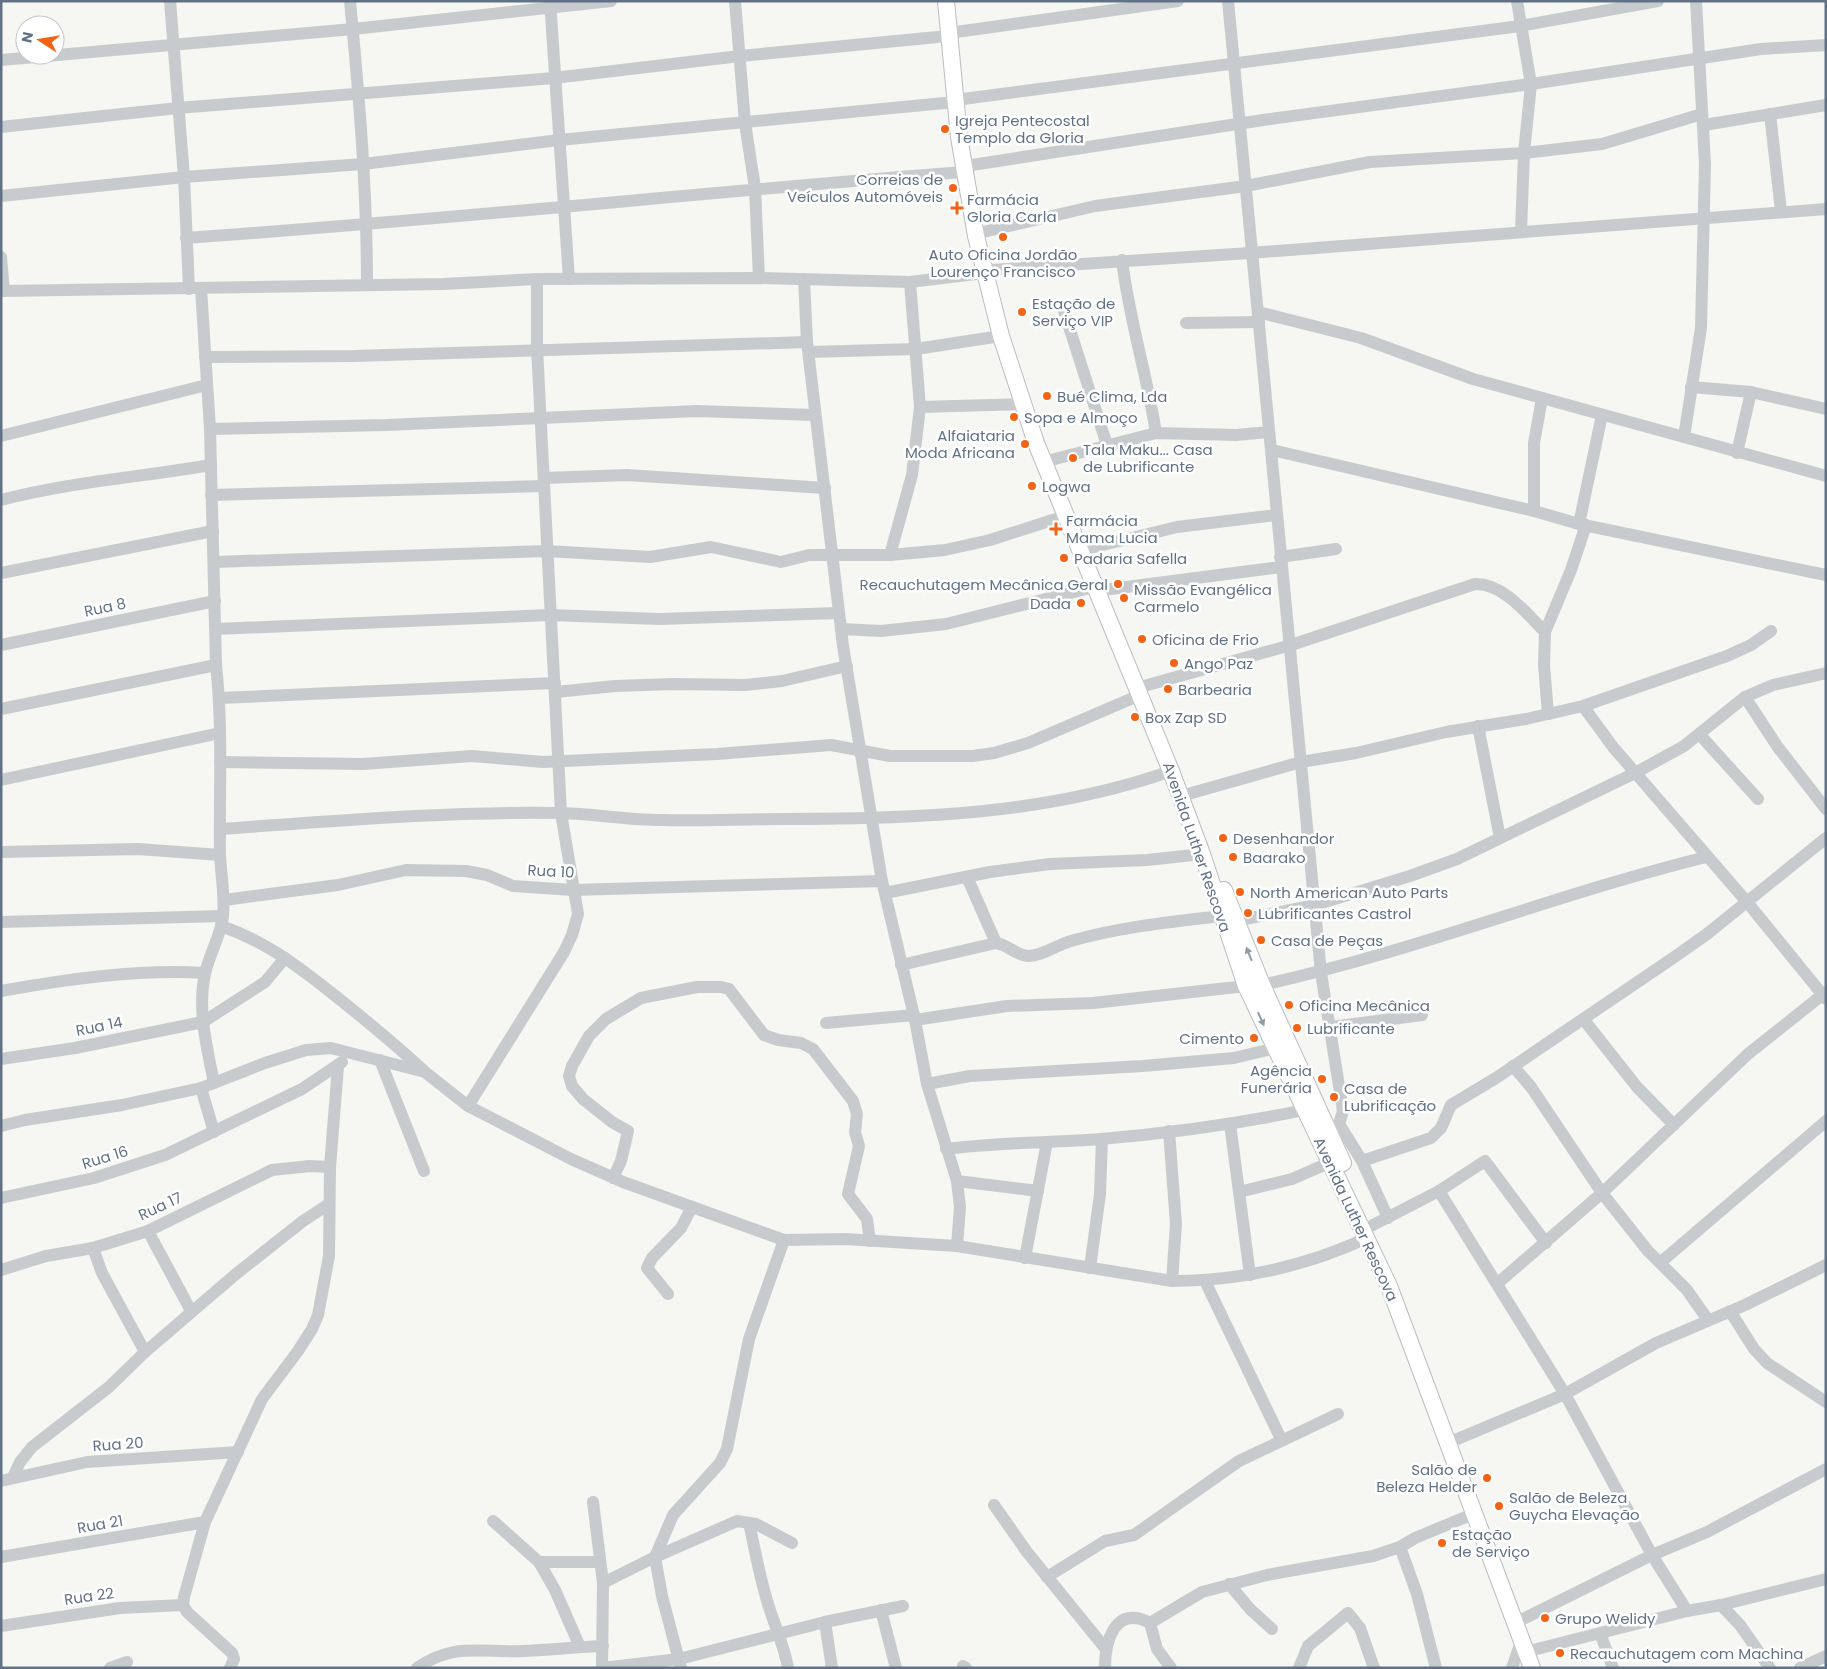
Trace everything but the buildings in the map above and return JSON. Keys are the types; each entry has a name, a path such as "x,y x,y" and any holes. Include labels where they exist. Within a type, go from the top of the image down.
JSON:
{"main road":[{"name":"Avenida Luther Rescova","path":"946,1 952,34 968,169 1001,336 1023,404 1065,516 1099,589 1188,794 1228,918"},
{"name":"Avenida Luther Rescova","path":"952,34 954,1"},
{"name":"Avenida Luther Rescova","path":"968,169 984,232 988,271 1050,460 1086,549 1099,589"},
{"name":"Avenida Luther Rescova","path":"1142,690 1170,771 1202,854 1254,986 1282,1046 1304,1110 1330,1162 1369,1232 1433,1379 1521,1620 1532,1668"},
{"name":"Avenida Luther Rescova","path":"1282,1046 1333,1128 1369,1232 1473,1514 1527,1646 1540,1668"}],"street":[{"path":"170,1 184,176 186,238 205,357 210,428 216,665 220,698 220,855 224,900 222,921 205,973 203,1022 214,1083"},
{"path":"350,1 359,93 367,226 367,284"},
{"path":"1,60 353,30 550,4 611,1"},
{"path":"735,1 746,123 755,188 759,278"},
{"path":"1,127 178,108 554,78 952,34 1178,1"},
{"path":"1228,1 1241,124 1250,253 1259,317 1272,450 1280,562 1291,645 1321,972 1343,1111 1333,1128 1362,1162 1388,1218"},
{"path":"1517,1 1531,84 1524,153 1521,231"},
{"path":"1,196 184,176 363,164 559,140 746,123 959,100 1520,26 1658,1"},
{"path":"1684,437 1690,387 1702,328 1702,217 1705,164 1696,1"},
{"path":"550,4 569,279"},
{"path":"186,238 367,226 968,169 1241,124 1531,84 1761,49 1826,45"},
{"path":"984,232 1095,206 1246,186 1370,162 1524,153 1618,140 1703,119 1770,114 1826,104"},
{"path":"1770,114 1781,212"},
{"path":"1,257 3,291 443,284 537,279 759,278 910,282 988,271 1122,260 1250,253 1826,209"},
{"path":"1122,260 1127,303 1150,397 1156,433"},
{"path":"468,1106 564,952 572,935 578,914 562,813 546,551 537,348 537,279"},
{"path":"804,279 815,415 841,629 884,887 927,1084 957,1181 960,1207 957,1246"},
{"path":"890,555 912,474 920,407 910,282"},
{"path":"1062,305 1107,445"},
{"path":"1186,323 1259,317 1344,333 1473,379 1826,476"},
{"path":"205,357 352,356 537,348 808,347 916,349 1001,336"},
{"path":"1,436 207,385"},
{"path":"1690,387 1752,392 1826,408"},
{"path":"1737,453 1752,392"},
{"path":"1534,511 1534,443 1542,398"},
{"path":"920,407 1023,404"},
{"path":"210,428 541,419 697,412 815,415"},
{"path":"1548,714 1544,665 1545,632 1572,570 1583,524 1602,414"},
{"path":"1050,460 1156,433 1236,435 1269,432"},
{"path":"1272,450 1583,524 1826,575"},
{"path":"1,500 83,482 151,475 211,465"},
{"path":"212,495 544,482 627,475 825,488"},
{"path":"1086,549 1177,527 1276,515"},
{"path":"214,562 546,551 650,557 711,547 773,562 809,556 890,555 945,550 990,540 1065,516"},
{"path":"1,573 213,531"},
{"path":"841,629 891,630 946,624 1099,589 1280,562 1336,550"},
{"path":"220,762 363,764 472,756 543,762 717,754 831,745 842,745 861,751 890,756 948,757 994,753 1028,743 1142,690 1291,645 1476,584 1491,586 1514,601 1545,632"},
{"name":"Rua 8","path":"1,645 215,601"},
{"path":"216,628 550,616 658,619 839,613"},
{"path":"1188,794 1301,762 1356,753 1478,726 1583,706 1727,656 1750,645 1771,631"},
{"path":"1,710 216,665"},
{"path":"220,698 674,684 745,686 847,666"},
{"path":"901,965 996,944 1004,945 1021,954 1034,955 1070,941 1147,925 1228,918 1315,905 1438,866 1500,838 1635,773 1700,735 1744,697 1773,685 1826,673"},
{"path":"1744,697 1777,746 1826,809"},
{"path":"1498,1283 1602,1193 1748,1054 1824,996 1747,902 1635,773 1583,706"},
{"path":"1478,726 1500,838"},
{"path":"1,780 220,733"},
{"path":"1700,735 1758,798"},
{"path":"221,829 384,817 562,813 661,820 872,819 963,814 1051,802 1136,783 1170,771"},
{"path":"1362,1162 1431,1138 1436,1134 1451,1105 1584,1020 1694,944 1825,839"},
{"path":"1,852 138,849 220,855"},
{"name":"Rua 10","path":"224,900 338,885 406,870 466,871 488,875 513,886 574,890 884,887 1050,864 1147,860 1202,854"},
{"path":"826,1023 914,1018 1007,1006 1093,1004 1254,986 1321,972 1637,876 1706,857"},
{"path":"966,877 996,944"},
{"path":"1,922 222,921 285,958 367,1021 425,1072 468,1106 570,1159 613,1178 784,1240 957,1246 1172,1281 1205,1281 1250,1275 1315,1260 1369,1232 1388,1218 1439,1191 1485,1161 1546,1243"},
{"path":"203,1022 265,982 285,958"},
{"path":"1,990 134,973 171,971 205,973"},
{"path":"613,1178 621,1160 628,1131 612,1122 583,1099 572,1086 569,1076 572,1066 590,1036 606,1019 641,998 696,987 721,987 729,989 764,1035 778,1040 801,1043 813,1049 853,1101 857,1114 855,1132 859,1146 848,1194 867,1219 870,1242"},
{"path":"1331,1027 1422,1015"},
{"path":"1584,1020 1638,1087 1674,1125"},
{"name":"Rua 14","path":"1,1059 74,1048 203,1022"},
{"path":"927,1084 970,1076 1215,1060 1255,1055 1282,1046"},
{"path":"1,1126 25,1120 122,1105 201,1088 306,1050 332,1048 425,1072"},
{"name":"Rua 16","path":"1,1198 94,1178 165,1155 302,1088 338,1066 352,1053"},
{"path":"380,1060 424,1171"},
{"path":"232,1663 232,1653 187,1612 183,1605 205,1522 262,1400 302,1345 318,1315 329,1256 330,1167 338,1066"},
{"path":"1513,1066 1531,1087 1602,1193 1648,1251 1687,1290 1708,1320"},
{"path":"201,1088 214,1132"},
{"path":"946,1150 989,1143 1102,1139 1230,1124 1304,1110"},
{"path":"1661,1262 1826,1122"},
{"path":"1230,1124 1250,1275"},
{"path":"1170,1131 1176,1224 1172,1281"},
{"path":"1090,1268 1100,1194 1102,1139"},
{"path":"1025,1258 1047,1142"},
{"path":"1239,1192 1292,1179 1330,1162"},
{"name":"Rua 17","path":"1,1270 46,1256 93,1248 148,1231 272,1170 310,1166 330,1167"},
{"path":"957,1181 1038,1191"},
{"path":"1439,1191 1498,1283 1565,1394 1652,1555 1686,1611"},
{"path":"7,1479 32,1447 109,1387 191,1311 270,1246 329,1204"},
{"path":"668,1294 647,1268 652,1258 681,1228 692,1207"},
{"path":"148,1231 191,1311"},
{"path":"679,1663 662,1596 655,1557 673,1515 720,1463 727,1450 749,1338 784,1240"},
{"path":"93,1248 102,1273 146,1352"},
{"path":"1455,1440 1565,1394 1656,1343 1730,1311 1826,1265"},
{"path":"1205,1281 1281,1439"},
{"path":"1730,1311 1754,1349 1767,1363 1826,1402"},
{"path":"1046,1577 1105,1541 1134,1535 1239,1460 1338,1414"},
{"name":"Rua 20","path":"7,1479 88,1462 238,1452"},
{"path":"1521,1620 1652,1555 1715,1528 1826,1469"},
{"path":"593,1502 603,1583 602,1668 679,1663 738,1643 903,1606"},
{"path":"994,1505 1046,1577 1105,1648"},
{"path":"1150,1623 1202,1592 1229,1584 1373,1556 1400,1547 1415,1538 1473,1514"},
{"path":"493,1521 539,1562 555,1590 580,1647"},
{"path":"603,1583 655,1557 690,1544 729,1523 737,1521 749,1522 792,1544"},
{"name":"Rua 21","path":"1,1557 205,1522"},
{"path":"749,1522 770,1608 780,1635 788,1668"},
{"path":"1400,1547 1417,1594 1436,1668"},
{"path":"539,1562 599,1562"},
{"path":"1512,1668 1527,1646 1600,1633 1826,1579"},
{"path":"1229,1584 1250,1609 1272,1629"},
{"name":"Rua 22","path":"1,1626 120,1608 183,1605"},
{"path":"1721,1605 1740,1625 1770,1668"},
{"path":"881,1610 896,1668"},
{"path":"1299,1668 1308,1646 1348,1613 1360,1628 1374,1668"},
{"path":"1105,1668 1105,1648 1111,1634 1124,1621 1141,1618 1150,1623 1157,1648 1171,1668"},
{"path":"825,1622 832,1668"},
{"path":"1600,1633 1613,1668"},
{"path":"417,1668 444,1654 465,1649 516,1652 603,1646"},
{"path":"1800,1668 1826,1656"},
{"path":"110,1668 127,1662"}],"place":[{"name":"Igreja Pentecostal Templo da Gloria","path":"945,129"},
{"name":"Correias de Veículos Automóveis","path":"953,188"},
{"name":"Farmácia Gloria Carla","path":"957,208"},
{"name":"Auto Oficina Jordão Lourenço Francisco","path":"1003,237"},
{"name":"Estação de Serviço VIP","path":"1022,312"},
{"name":"Bué Clima, Lda","path":"1047,396"},
{"name":"Sopa e Almoço","path":"1014,417"},
{"name":"Alfaiataria Moda Africana","path":"1025,444"},
{"name":"Tala Maku... Casa de Lubrificante","path":"1073,458"},
{"name":"Logwa","path":"1032,486"},
{"name":"Farmácia Mama Lucia","path":"1056,529"},
{"name":"Padaria Safella","path":"1064,558"},
{"name":"Recauchutagem Mecânica Geral","path":"1118,584"},
{"name":"Missão Evangélica Carmelo","path":"1124,598"},
{"name":"Dada","path":"1081,603"},
{"name":"Oficina de Frio","path":"1142,639"},
{"name":"Ango Paz","path":"1174,663"},
{"name":"Barbearia","path":"1168,689"},
{"name":"Box Zap SD","path":"1135,717"},
{"name":"Desenhandor","path":"1223,838"},
{"name":"Baarako","path":"1233,857"},
{"name":"North American Auto Parts","path":"1240,892"},
{"name":"Lubrificantes Castrol","path":"1248,913"},
{"name":"Casa de Peças","path":"1261,940"},
{"name":"Oficina Mecânica","path":"1289,1005"},
{"name":"Lubrificante","path":"1297,1028"},
{"name":"Cimento","path":"1254,1038"},
{"name":"Agência Funerária","path":"1322,1079"},
{"name":"Casa de Lubrificação","path":"1334,1097"},
{"name":"Salão de Beleza Helder","path":"1487,1478"},
{"name":"Salão de Beleza Guycha Elevação","path":"1499,1506"},
{"name":"Estação de Serviço","path":"1442,1543"},
{"name":"Grupo Welidy","path":"1545,1618"},
{"name":"Recauchutagem com Machina","path":"1560,1653"}]}
